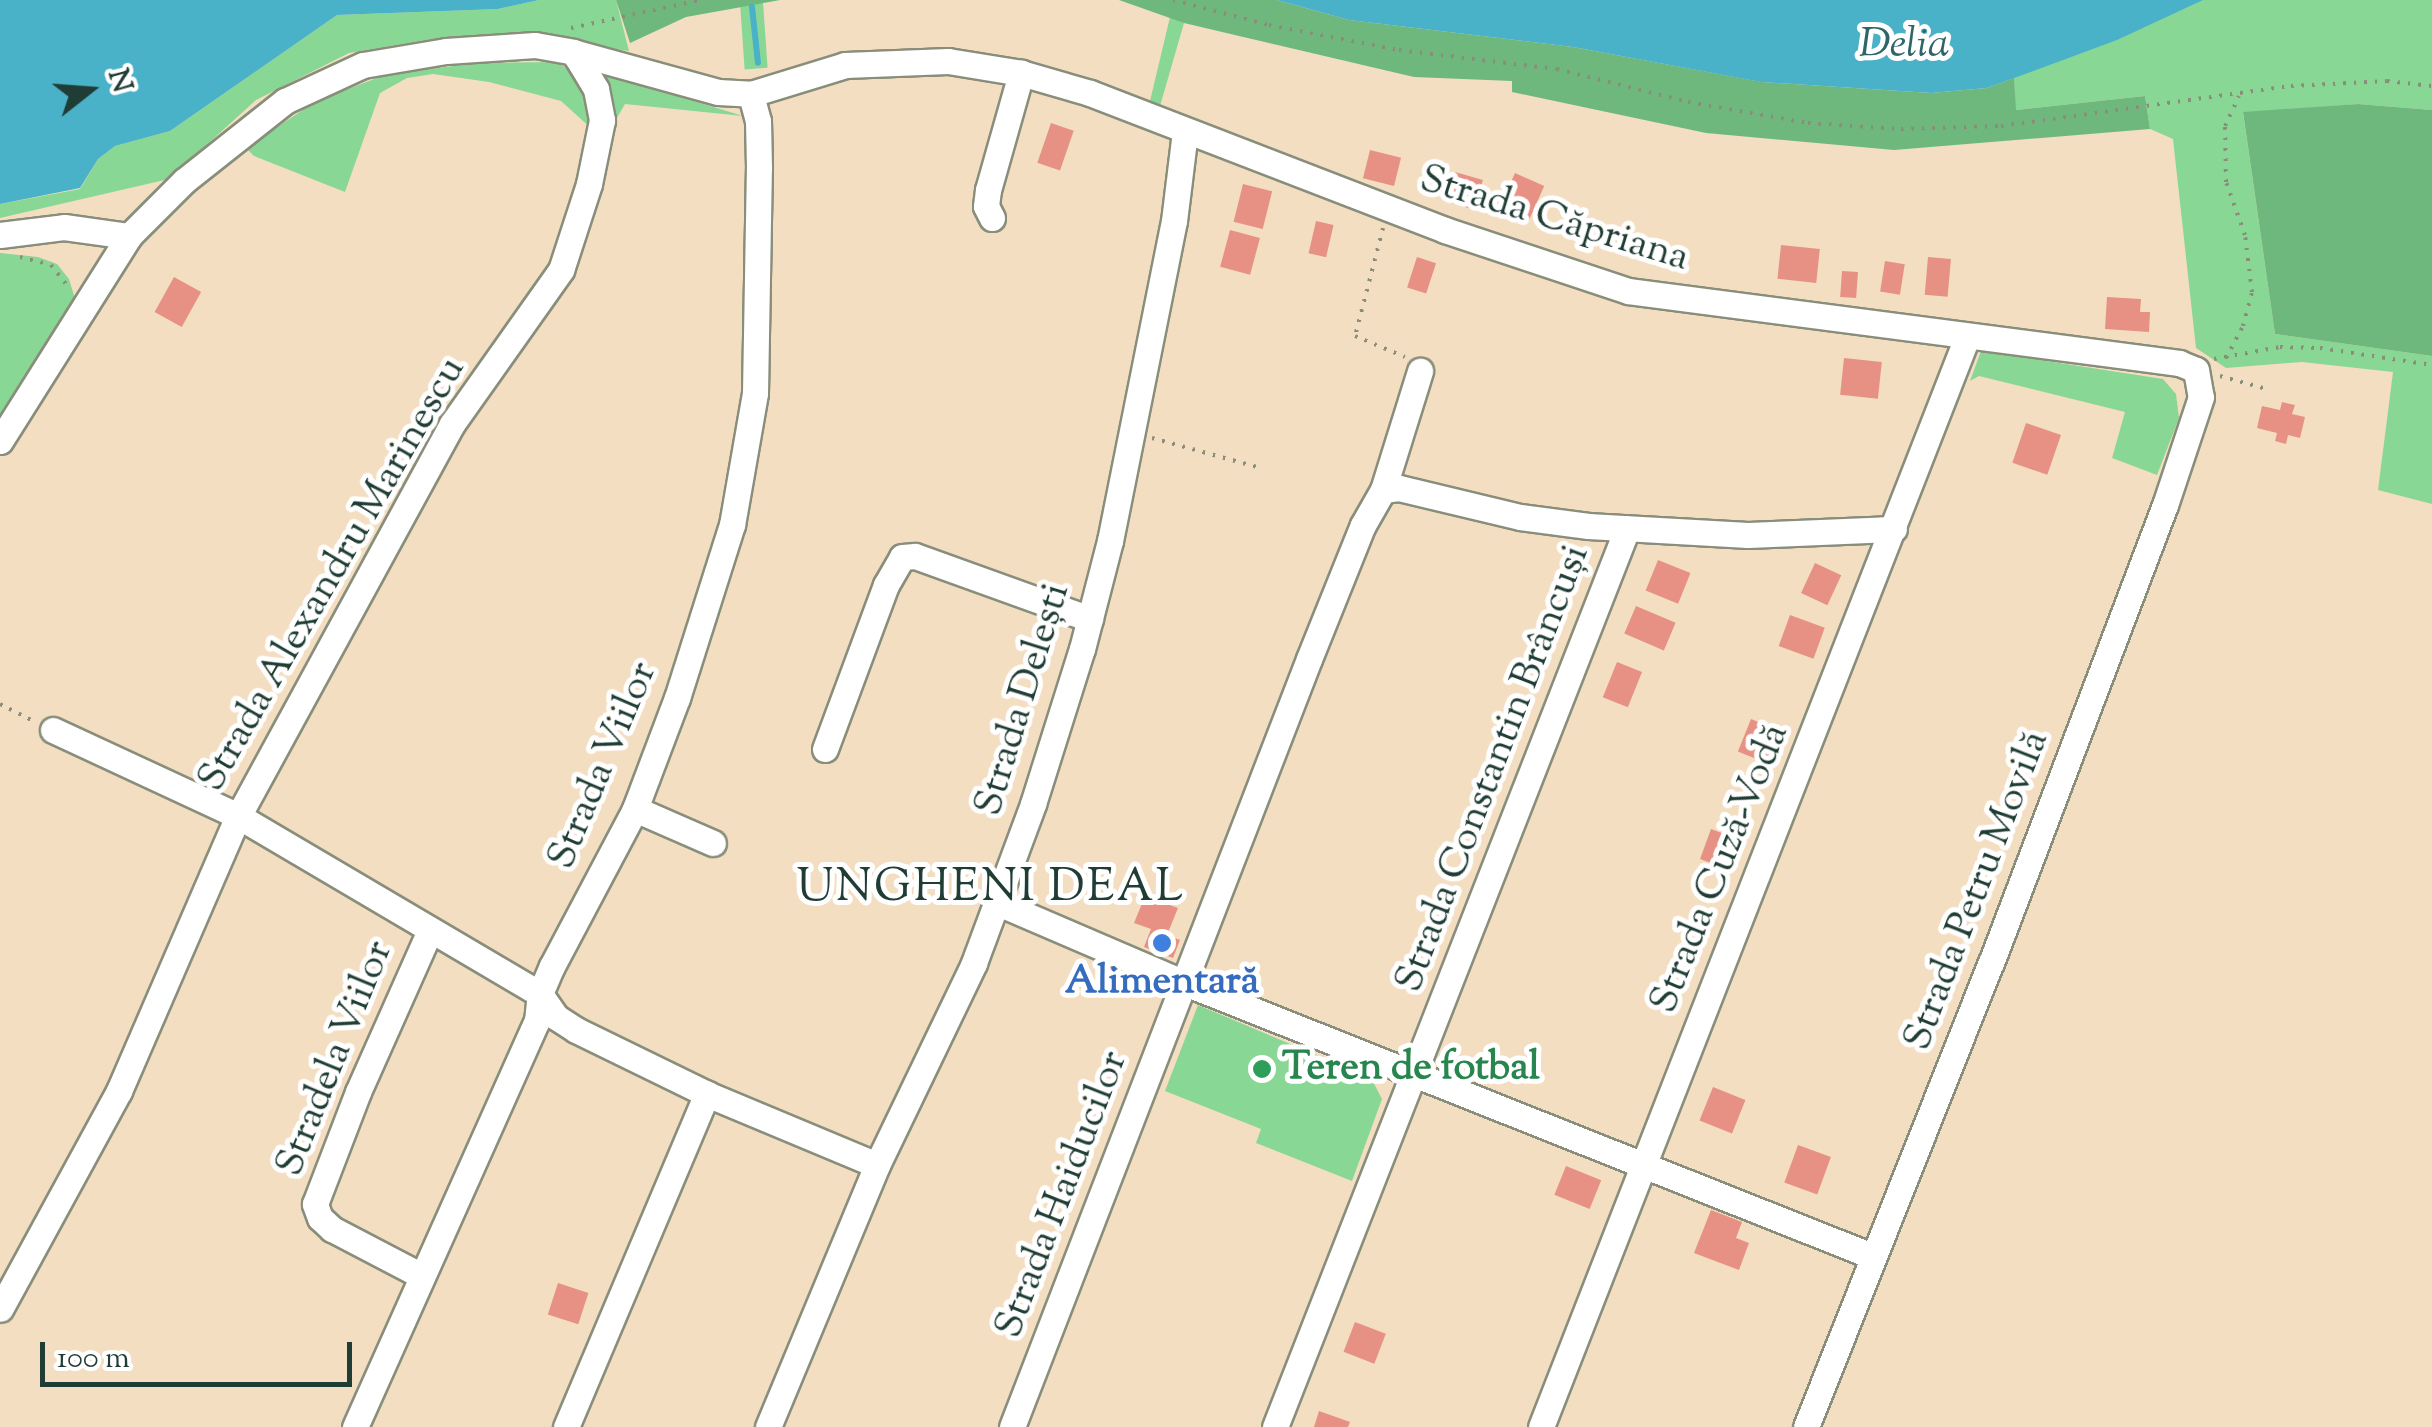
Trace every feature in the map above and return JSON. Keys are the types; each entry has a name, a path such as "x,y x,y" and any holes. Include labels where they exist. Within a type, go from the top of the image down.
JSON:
{"street":[{"path":"0,441 129,236 184,181 256,120 340,74 379,60 570,40"},
{"name":"Strada Căpriana","path":"570,40 718,92 752,94 845,65 948,61 1021,72 1090,93 1388,209 1628,290 1704,303 1877,321 2190,370"},
{"name":"Strada Alexandru Marinescu","path":"0,1309 119,1091 238,816 452,424 560,270 588,184 602,120 596,89 570,40"},
{"path":"992,218 986,206 988,190 1021,72"},
{"name":"Strada Viilor","path":"355,1427 537,1021 540,994 635,809 677,698 732,525 750,444 759,250 758,120 752,94"},
{"name":"Strada Delești","path":"768,1427 878,1165 950,1017 998,902 1090,619 1133,433 1174,221 1185,132"},
{"path":"0,235 64,227 129,236"},
{"name":"Strada Cuză-Vodă","path":"1540,1427 1968,337"},
{"name":"Strada Petru Movilă","path":"1806,1427 2088,713 2201,397 2190,370"},
{"name":"Strada Haiducilor","path":"1012,1427 1316,642 1364,525 1383,490 1420,371"},
{"path":"1383,490 1399,488 1520,517 1627,529 1748,536 1894,529"},
{"name":"Strada Constantin Brâncuşi","path":"1274,1427 1416,1075 1627,529"},
{"path":"825,749 881,598 902,557 915,556 1090,619"},
{"path":"53,730 238,816 540,994 546,1007 566,1024 707,1094 878,1165"},
{"path":"635,809 713,844"},
{"path":"998,902 1185,983 1872,1256"},
{"name":"Stradela Viilor","path":"422,1276 332,1229 320,1218 316,1204 358,1092 430,930"},
{"path":"566,1427 707,1094"}],"path":[{"path":"570,40 700,0"},
{"path":"1173,0 1362,43 1556,69 1688,102 1808,123 1900,129 2001,126 2241,94 2368,82 2432,86"},
{"path":"2226,358 2243,326 2252,292 2245,235 2226,182 2225,126 2232,102 2241,94"},
{"path":"1388,209 1355,336 1412,360 1420,371"},
{"path":"17,256 51,265 81,312"},
{"path":"2190,370 2226,358 2280,348 2320,348 2432,366"},
{"path":"2190,370 2270,390"},
{"path":"1133,433 1261,468"},
{"path":"0,704 53,730"}],"green space":[{"path":"539,0 616,0 629,51 512,34 426,40 349,53 256,100 169,179 0,218 0,204 80,189 98,159 115,146 170,131 337,15 498,9"},
{"path":"616,0 780,0 686,17 630,43"},
{"path":"1119,0 1277,0 1349,20 1573,47 1762,82 1931,93 1987,88 2014,78 2016,110 2145,96 2150,129 1894,150 1706,133 1512,92 1512,81 1414,77 1184,23"},
{"path":"1277,0 2432,0 2432,110 2358,104 2243,113 2275,334 2432,356 2432,504 2378,490 2393,372 2302,362 2226,368 2196,348 2173,139 2150,129 2145,96 2015,110 2014,79"},
{"path":"763,2 768,68 745,69 740,4"},
{"path":"1170,17 1184,23 1160,106 1150,101"},
{"path":"559,62 583,84 593,130 561,101 489,82 433,74 407,78 380,93 345,192 254,156 246,148 316,101 385,75 476,63"},
{"path":"592,70 743,116 625,104 614,123"},
{"path":"2358,104 2432,110 2432,356 2275,334 2243,112"},
{"path":"0,253 38,257 57,264 69,279 76,302 0,425"},
{"path":"1981,351 2163,379 2176,394 2179,418 2157,475 2112,458 2125,412 1979,376 1970,381"},
{"path":"1198,1005 1371,1078 1382,1099 1352,1181 1256,1143 1261,1129 1165,1091"}],"water":[{"path":"0,0 539,0 498,9 337,15 170,131 115,146 98,159 80,188 0,204"},
{"name":"Delia","path":"1277,0 2203,0 2117,40 1987,88 1931,93 1761,82 1573,47 1349,20"}],"building":[{"path":"1051,123 1074,131 1060,171 1037,163"},
{"path":"1370,150 1401,158 1394,186 1363,178"},
{"path":"1455,172 1483,180 1474,210 1446,202"},
{"path":"1515,173 1544,186 1529,221 1500,208"},
{"path":"1243,184 1272,191 1263,229 1234,222"},
{"path":"1316,221 1334,225 1326,257 1309,253"},
{"path":"1230,230 1260,238 1250,275 1220,267"},
{"path":"1781,245 1820,249 1816,283 1777,279"},
{"path":"1417,257 1436,263 1426,294 1407,287"},
{"path":"1928,257 1951,259 1948,297 1925,295"},
{"path":"1885,261 1905,264 1900,295 1880,292"},
{"path":"1842,271 1858,272 1856,298 1840,297"},
{"path":"174,277 201,292 182,327 155,312"},
{"path":"2107,297 2141,299 2140,312 2150,312 2149,332 2105,329"},
{"path":"1844,358 1882,362 1878,399 1840,395"},
{"path":"2282,402 2295,405 2292,414 2305,417 2300,438 2288,435 2286,444 2275,441 2277,433 2257,428 2262,406 2280,410"},
{"path":"2026,423 2061,435 2047,475 2012,463"},
{"path":"1658,560 1690,573 1678,604 1646,591"},
{"path":"1815,563 1841,575 1827,605 1801,593"},
{"path":"1636,606 1676,623 1664,650 1624,634"},
{"path":"1790,615 1825,628 1813,659 1779,646"},
{"path":"1617,662 1642,672 1628,707 1603,697"},
{"path":"1751,719 1783,732 1770,765 1738,751"},
{"path":"1711,829 1738,839 1727,869 1700,859"},
{"path":"1145,896 1178,908 1167,935 1180,940 1173,958 1144,947 1151,929 1134,923"},
{"path":"1713,1087 1745,1100 1732,1133 1700,1120"},
{"path":"1798,1145 1831,1157 1817,1195 1784,1183"},
{"path":"1566,1166 1601,1180 1590,1209 1554,1195"},
{"path":"1711,1210 1742,1222 1736,1238 1749,1243 1739,1270 1694,1253"},
{"path":"558,1283 588,1293 578,1324 548,1314"},
{"path":"1355,1322 1386,1334 1374,1364 1344,1352"},
{"path":"1319,1411 1350,1422 1348,1427 1314,1427"}],"waterway":[{"path":"752,7 758,63"}],"place":[{"name":"Alimentară","path":"1162,943"},
{"name":"Teren de fotbal","path":"1262,1069"}],"district":[{"name":"UNGHENI DEAL","path":"991,890"}]}
